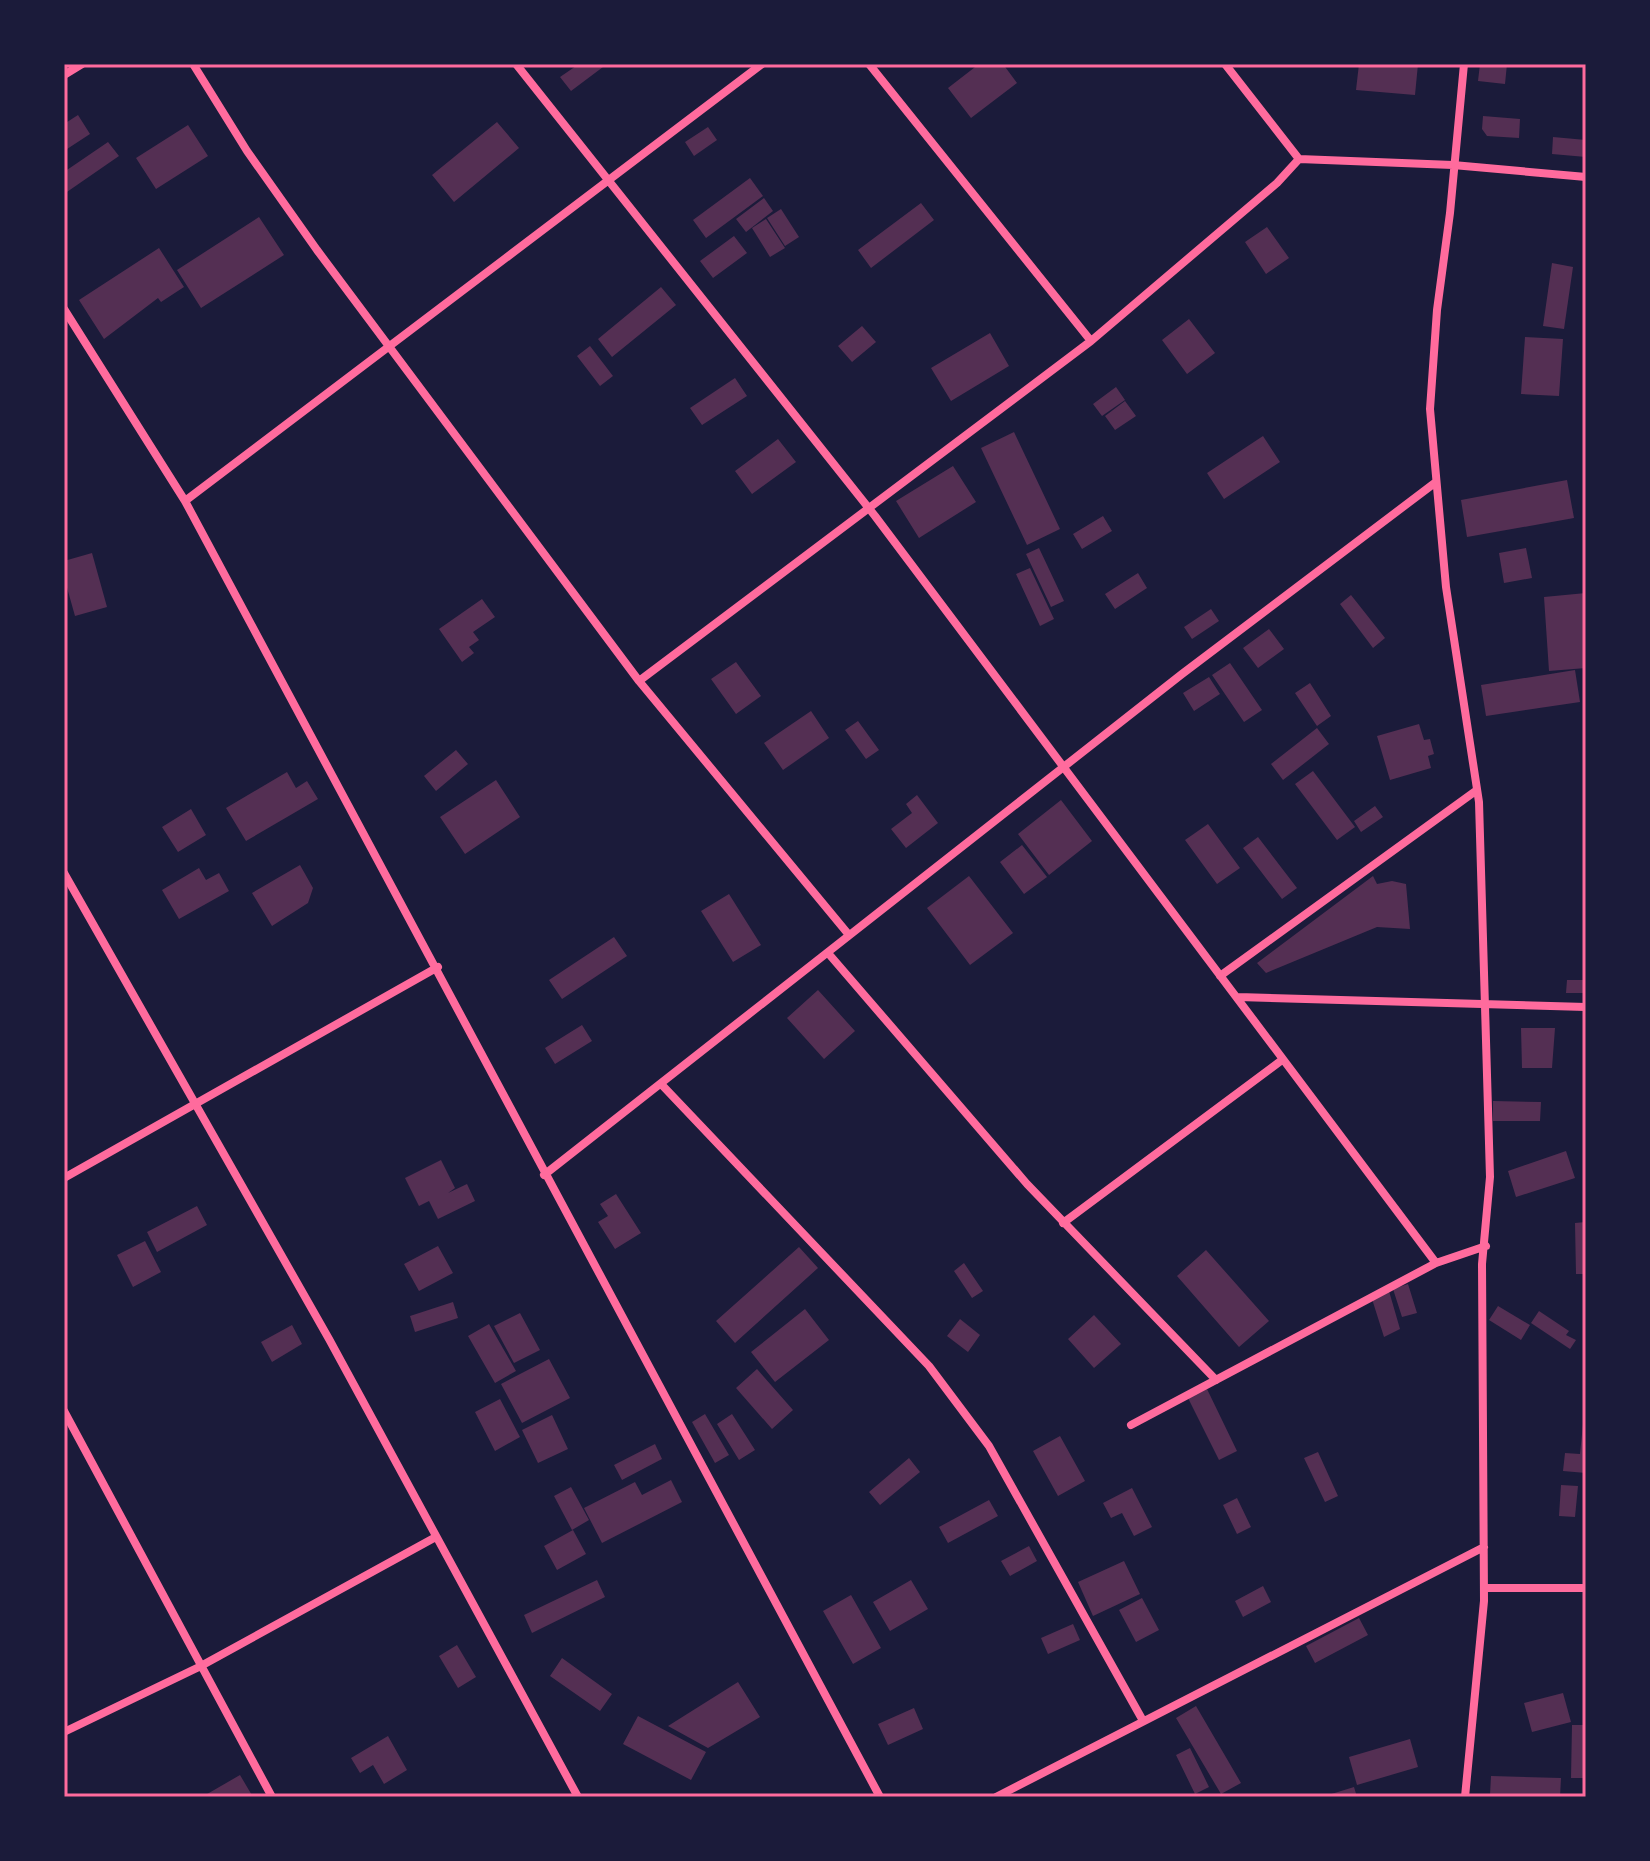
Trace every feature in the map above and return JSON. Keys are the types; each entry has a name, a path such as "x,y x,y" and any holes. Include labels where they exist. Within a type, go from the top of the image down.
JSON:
{"street":[{"path":"64,75 82,64"},
{"path":"193,64 247,151 388,347 639,681 849,935"},
{"path":"516,64 868,508 1436,1263"},
{"path":"185,501 762,64"},
{"path":"869,64 1091,341"},
{"path":"1225,64 1299,159"},
{"path":"1464,64 1430,409 1446,587 1477,790 1490,1177 1482,1264 1484,1588 1465,1797"},
{"path":"639,681 1091,341 1277,183 1299,159 1453,165 1586,177"},
{"path":"64,309 185,501 438,967 544,1175 880,1797"},
{"path":"544,1175 1063,767 1436,482"},
{"path":"1220,976 1477,790"},
{"path":"64,873 193,1105 329,1339 434,1538 578,1797"},
{"path":"828,953 1063,1223 1216,1380"},
{"path":"64,1178 438,967"},
{"path":"1238,997 1586,1007"},
{"path":"1063,1223 1282,1060"},
{"path":"662,1085 929,1366 964,1409 989,1446 1142,1719"},
{"path":"1131,1425 1436,1263 1486,1246"},
{"path":"64,1411 199,1667 272,1797"},
{"path":"64,1732 199,1667 434,1538"},
{"path":"996,1797 1142,1719 1484,1547"},
{"path":"1484,1588 1586,1588"}],"building":[{"path":"579,64 607,64 571,91 560,77"},
{"path":"979,64 1003,64 1017,83 971,118 948,88"},
{"path":"1359,64 1418,64 1415,95 1356,90"},
{"path":"1480,64 1507,64 1505,84 1478,81"},
{"path":"78,115 90,134 64,151 64,124"},
{"path":"1483,116 1520,119 1519,138 1487,136 1482,129"},
{"path":"497,122 519,148 454,202 432,175"},
{"path":"188,125 208,156 156,189 136,158"},
{"path":"708,127 717,140 694,156 685,142"},
{"path":"1553,137 1586,140 1586,157 1552,154"},
{"path":"108,142 119,156 64,194 64,172"},
{"path":"750,178 763,196 706,238 693,220"},
{"path":"764,198 773,211 746,232 736,219"},
{"path":"921,203 934,220 871,268 858,250"},
{"path":"781,209 799,237 785,246 767,218"},
{"path":"259,217 284,255 201,308 177,270"},
{"path":"766,219 785,248 770,257 752,228"},
{"path":"1267,227 1289,258 1266,274 1245,242"},
{"path":"734,236 747,253 713,278 700,261"},
{"path":"159,248 184,287 161,302 158,298 104,339 79,300"},
{"path":"1552,263 1573,267 1564,329 1543,326"},
{"path":"661,287 676,305 612,357 598,339"},
{"path":"1189,319 1215,353 1187,374 1162,340"},
{"path":"862,326 876,342 852,362 838,346"},
{"path":"990,333 1009,366 951,401 931,368"},
{"path":"1525,337 1563,339 1559,396 1521,394"},
{"path":"590,346 613,376 600,386 577,356"},
{"path":"735,378 747,396 702,425 690,408"},
{"path":"1116,387 1125,400 1102,416 1093,404"},
{"path":"1125,401 1136,416 1115,430 1105,416"},
{"path":"1014,432 1060,529 1027,545 981,448"},
{"path":"1263,436 1280,462 1224,499 1207,473"},
{"path":"778,439 796,462 752,494 735,471"},
{"path":"953,466 976,502 919,538 896,501"},
{"path":"1567,480 1574,518 1467,537 1461,500"},
{"path":"1103,516 1112,531 1082,549 1073,534"},
{"path":"1039,548 1064,601 1051,607 1026,554"},
{"path":"1526,548 1532,578 1504,583 1499,553"},
{"path":"92,553 107,607 75,616 64,577 64,561"},
{"path":"1030,568 1054,619 1040,626 1016,574"},
{"path":"1138,573 1147,588 1115,609 1105,594"},
{"path":"1586,593 1586,668 1549,671 1544,597"},
{"path":"1351,595 1385,638 1373,648 1340,604"},
{"path":"482,599 495,617 473,632 479,640 469,647 474,653 462,662 439,629"},
{"path":"1211,609 1219,621 1192,639 1184,627"},
{"path":"1269,629 1284,649 1258,668 1243,648"},
{"path":"736,662 761,696 736,714 711,679"},
{"path":"1230,663 1262,710 1244,722 1212,675"},
{"path":"1575,670 1580,702 1486,716 1481,685"},
{"path":"1209,677 1220,694 1194,711 1183,693"},
{"path":"1310,683 1331,716 1317,726 1295,693"},
{"path":"811,711 829,738 783,770 764,743"},
{"path":"858,721 879,750 866,759 845,730"},
{"path":"1419,724 1424,740 1430,739 1434,754 1428,756 1431,768 1390,780 1377,736"},
{"path":"1317,728 1329,744 1283,780 1271,764"},
{"path":"456,750 468,764 436,791 424,776"},
{"path":"1313,771 1355,827 1337,840 1295,784"},
{"path":"287,772 296,788 307,781 318,799 246,841 226,808"},
{"path":"496,780 520,817 465,854 440,817"},
{"path":"917,795 938,823 906,848 891,829 912,813 906,804"},
{"path":"1061,800 1092,841 1049,875 1018,834"},
{"path":"1375,806 1383,817 1361,832 1354,821"},
{"path":"191,809 206,835 178,852 162,827"},
{"path":"1208,824 1240,868 1217,884 1185,840"},
{"path":"1258,837 1297,888 1282,899 1243,848"},
{"path":"1022,845 1047,877 1024,894 1000,862"},
{"path":"300,865 313,888 308,903 272,926 252,893"},
{"path":"199,868 206,880 219,873 229,891 179,919 162,890"},
{"path":"969,876 1013,933 970,965 927,908"},
{"path":"1373,876 1377,884 1392,881 1406,884 1410,929 1377,927 1266,973 1257,963"},
{"path":"729,894 761,945 733,962 701,911"},
{"path":"614,937 627,956 562,999 549,980"},
{"path":"1567,980 1586,980 1586,993 1566,993"},
{"path":"818,990 855,1031 824,1059 787,1018"},
{"path":"582,1025 592,1041 555,1064 545,1048"},
{"path":"1521,1028 1555,1028 1552,1068 1522,1068"},
{"path":"1493,1101 1541,1102 1540,1121 1493,1121"},
{"path":"1566,1151 1575,1178 1516,1197 1508,1171"},
{"path":"441,1160 455,1188 448,1193 467,1184 475,1201 438,1219 429,1201 419,1206 405,1178"},
{"path":"616,1194 641,1233 615,1249 598,1222 608,1216 600,1204"},
{"path":"197,1206 207,1225 157,1252 147,1232"},
{"path":"1586,1222 1586,1274 1576,1274 1575,1223"},
{"path":"145,1241 161,1272 133,1287 117,1255"},
{"path":"438,1246 453,1273 419,1291 404,1264"},
{"path":"799,1247 818,1268 735,1343 716,1321"},
{"path":"1206,1250 1269,1321 1239,1347 1177,1276"},
{"path":"964,1263 983,1291 972,1298 954,1271"},
{"path":"1408,1284 1417,1313 1402,1317 1393,1289"},
{"path":"1389,1291 1400,1329 1384,1337 1372,1299"},
{"path":"453,1302 458,1318 415,1332 410,1316"},
{"path":"1498,1306 1530,1325 1521,1340 1489,1320"},
{"path":"805,1309 829,1340 775,1382 751,1352"},
{"path":"1539,1311 1569,1331 1566,1335 1576,1340 1570,1349 1531,1323"},
{"path":"520,1313 540,1350 514,1363 494,1326"},
{"path":"1094,1315 1121,1344 1094,1368 1068,1339"},
{"path":"960,1319 980,1335 968,1352 947,1336"},
{"path":"489,1324 516,1371 495,1383 468,1336"},
{"path":"292,1325 302,1344 272,1362 261,1342"},
{"path":"549,1359 570,1398 522,1423 501,1384"},
{"path":"757,1369 793,1410 772,1429 736,1388"},
{"path":"1207,1389 1237,1451 1219,1460 1188,1398"},
{"path":"500,1399 520,1437 495,1451 475,1412"},
{"path":"705,1414 729,1455 715,1463 692,1422"},
{"path":"732,1414 755,1450 739,1460 717,1424"},
{"path":"1584,1414 1586,1473 1563,1471 1565,1453 1580,1454"},
{"path":"552,1415 568,1449 538,1463 522,1430"},
{"path":"1060,1436 1085,1481 1058,1496 1033,1451"},
{"path":"655,1444 662,1459 622,1480 614,1465"},
{"path":"1318,1452 1338,1496 1325,1502 1304,1458"},
{"path":"909,1458 920,1472 880,1505 869,1492"},
{"path":"671,1480 682,1502 602,1543 584,1508 635,1482 642,1495"},
{"path":"1561,1485 1578,1486 1575,1517 1559,1516"},
{"path":"571,1487 589,1520 572,1530 554,1496"},
{"path":"1132,1488 1152,1527 1134,1536 1122,1513 1111,1518 1103,1503"},
{"path":"1237,1498 1251,1527 1237,1534 1223,1505"},
{"path":"989,1500 998,1516 948,1543 939,1527"},
{"path":"573,1530 586,1554 557,1570 544,1546"},
{"path":"1029,1546 1037,1561 1010,1576 1001,1561"},
{"path":"1124,1561 1140,1594 1093,1616 1078,1582"},
{"path":"597,1580 605,1597 532,1633 524,1615"},
{"path":"911,1580 928,1609 890,1631 873,1602"},
{"path":"1263,1586 1271,1602 1243,1617 1235,1601"},
{"path":"851,1595 881,1648 853,1664 823,1611"},
{"path":"1142,1598 1159,1630 1136,1642 1119,1610"},
{"path":"1359,1618 1368,1635 1315,1663 1306,1646"},
{"path":"1073,1624 1080,1640 1048,1654 1041,1638"},
{"path":"457,1645 476,1677 458,1688 439,1656"},
{"path":"562,1658 612,1694 600,1711 550,1676"},
{"path":"738,1682 760,1717 708,1748 668,1726"},
{"path":"1563,1693 1571,1722 1532,1732 1524,1703"},
{"path":"1196,1706 1241,1783 1221,1794 1176,1718"},
{"path":"914,1708 923,1729 888,1745 878,1724"},
{"path":"638,1716 706,1752 691,1780 623,1744"},
{"path":"1572,1725 1586,1725 1586,1778 1571,1778"},
{"path":"388,1736 407,1770 384,1784 373,1765 360,1773 351,1758"},
{"path":"1410,1739 1418,1767 1357,1785 1349,1757"},
{"path":"1190,1748 1209,1787 1195,1794 1176,1755"},
{"path":"240,1775 253,1797 202,1797"},
{"path":"1491,1776 1561,1778 1560,1797 1490,1795"},
{"path":"1354,1787 1357,1797 1325,1796"}]}
